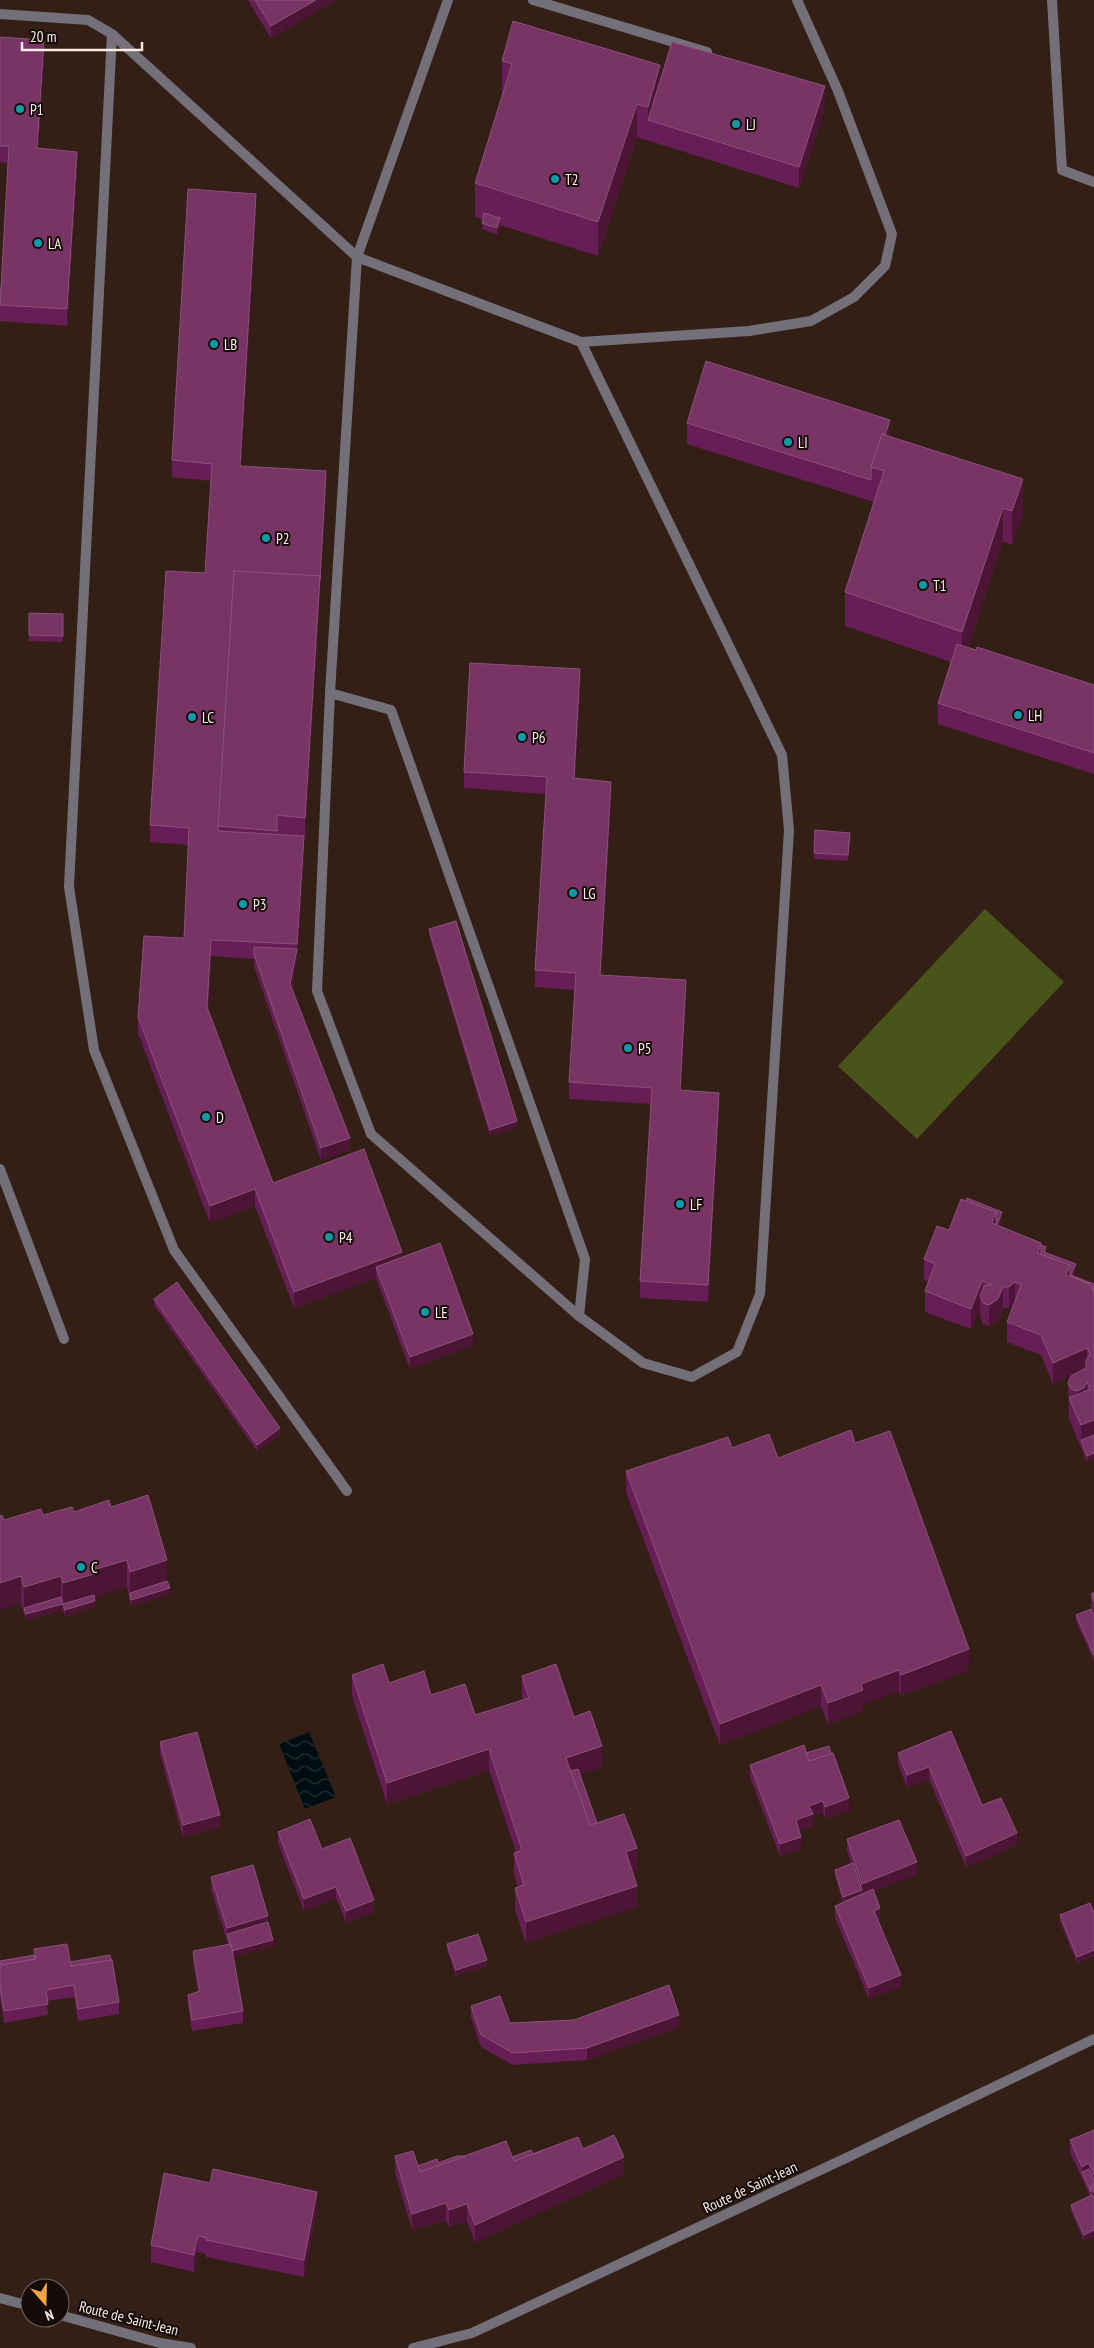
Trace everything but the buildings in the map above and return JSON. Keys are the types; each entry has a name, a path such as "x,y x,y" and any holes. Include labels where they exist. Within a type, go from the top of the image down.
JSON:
{"street":[{"path":"448,0 356,257 330,693 317,991 370,1134 579,1316 643,1364 692,1377 737,1352 760,1294 788,830 782,755 581,342"},
{"path":"533,0 714,54"},
{"path":"0,14 88,20 112,34 356,257 581,342 749,331 811,321 854,297 885,266 892,234 797,0"},
{"path":"1052,0 1062,170 1094,182"},
{"path":"112,34 68,887 94,1050 174,1250 347,1491"},
{"path":"330,693 390,710 586,1258 579,1316"},
{"path":"0,1169 64,1339"},
{"name":"Route de Saint-Jean","path":"413,2348 472,2333 844,2160 1094,2039"},
{"path":"0,2298 20,2303"},
{"name":"Route de Saint-Jean","path":"70,2318 160,2344 191,2348"}],"green space":[{"path":"985,909 1064,982 917,1139 838,1066"}],"water":[{"path":"309,1732 336,1797 305,1809 279,1744"}],"place":[{"name":"P1","path":"20,109"},
{"name":"LJ","path":"736,124"},
{"name":"T2","path":"555,179"},
{"name":"LA","path":"38,243"},
{"name":"LB","path":"214,344"},
{"name":"LI","path":"788,442"},
{"name":"P2","path":"266,538"},
{"name":"T1","path":"923,585"},
{"name":"LH","path":"1018,715"},
{"name":"LC","path":"192,717"},
{"name":"P6","path":"522,737"},
{"name":"LG","path":"573,893"},
{"name":"P3","path":"243,904"},
{"name":"P5","path":"628,1048"},
{"name":"D","path":"206,1117"},
{"name":"LF","path":"680,1204"},
{"name":"P4","path":"329,1237"},
{"name":"LE","path":"425,1312"},
{"name":"C","path":"81,1567"}]}
